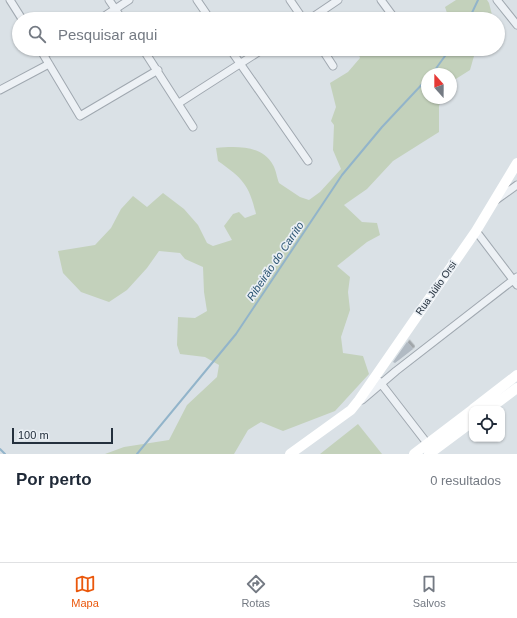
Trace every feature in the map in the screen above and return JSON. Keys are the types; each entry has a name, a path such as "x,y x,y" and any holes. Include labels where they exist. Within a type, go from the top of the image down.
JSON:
{"main road":[{"name":"Rua Júlio Orsi","path":"293,453 351,410 359,400 476,231 517,163"},
{"path":"476,406 517,375"},
{"path":"493,406 517,388"},
{"path":"431,451 469,412"},
{"path":"414,454 431,451 469,424"}],"street":[{"path":"10,0 18,12"},
{"path":"109,0 115,10"},
{"path":"112,12 129,0"},
{"path":"197,0 205,12"},
{"path":"290,0 298,12"},
{"path":"320,12 338,0"},
{"path":"381,0 390,12"},
{"path":"497,0 517,25"},
{"path":"44,56 80,116 158,70"},
{"path":"148,56 193,127"},
{"path":"235,56 308,161"},
{"path":"179,103 252,56"},
{"path":"327,56 333,66"},
{"path":"0,90 49,64"},
{"path":"492,203 517,184"},
{"path":"351,410 396,371 516,281 476,231"},
{"path":"396,371 388,374 377,372 381,384 431,451"}],"green space":[{"path":"456,0 487,0 491,12 447,12 445,7"},
{"path":"359,56 474,56 470,70 457,78 457,68 421,68 421,104 440,104 439,132 393,161 367,189 344,205 362,222 377,223 380,235 367,242 337,266 350,277 348,292 350,310 341,337 343,353 363,356 369,374 335,411 283,431 261,422 248,430 234,454 105,454 124,447 169,440 187,405 217,377 219,365 205,357 180,354 177,345 178,317 195,318 207,311 204,292 203,267 185,259 180,253 159,251 147,268 127,290 109,302 81,292 63,273 58,251 95,245 111,228 121,209 133,196 147,207 163,193 184,209 198,225 207,243 213,246 232,240 224,226 233,214 239,212 245,218 256,214 247,189 239,177 218,161 216,148 240,147 255,150 268,158 275,169 279,183 300,197 309,200 320,192 341,169 333,150 334,125 331,121 336,107 330,83 348,72 360,58"},
{"path":"358,424 382,454 320,454"}],"building":[{"path":"407,342 413,349 395,363 393,362"}],"waterway":[{"name":"Ribeirão do Carrito","path":"472,12 478,0"},
{"name":"Ribeirão do Carrito","path":"436,68 445,56"},
{"name":"Ribeirão do Carrito","path":"137,454 236,334 342,175 382,127 421,85"},
{"path":"0,449 5,454"}]}
